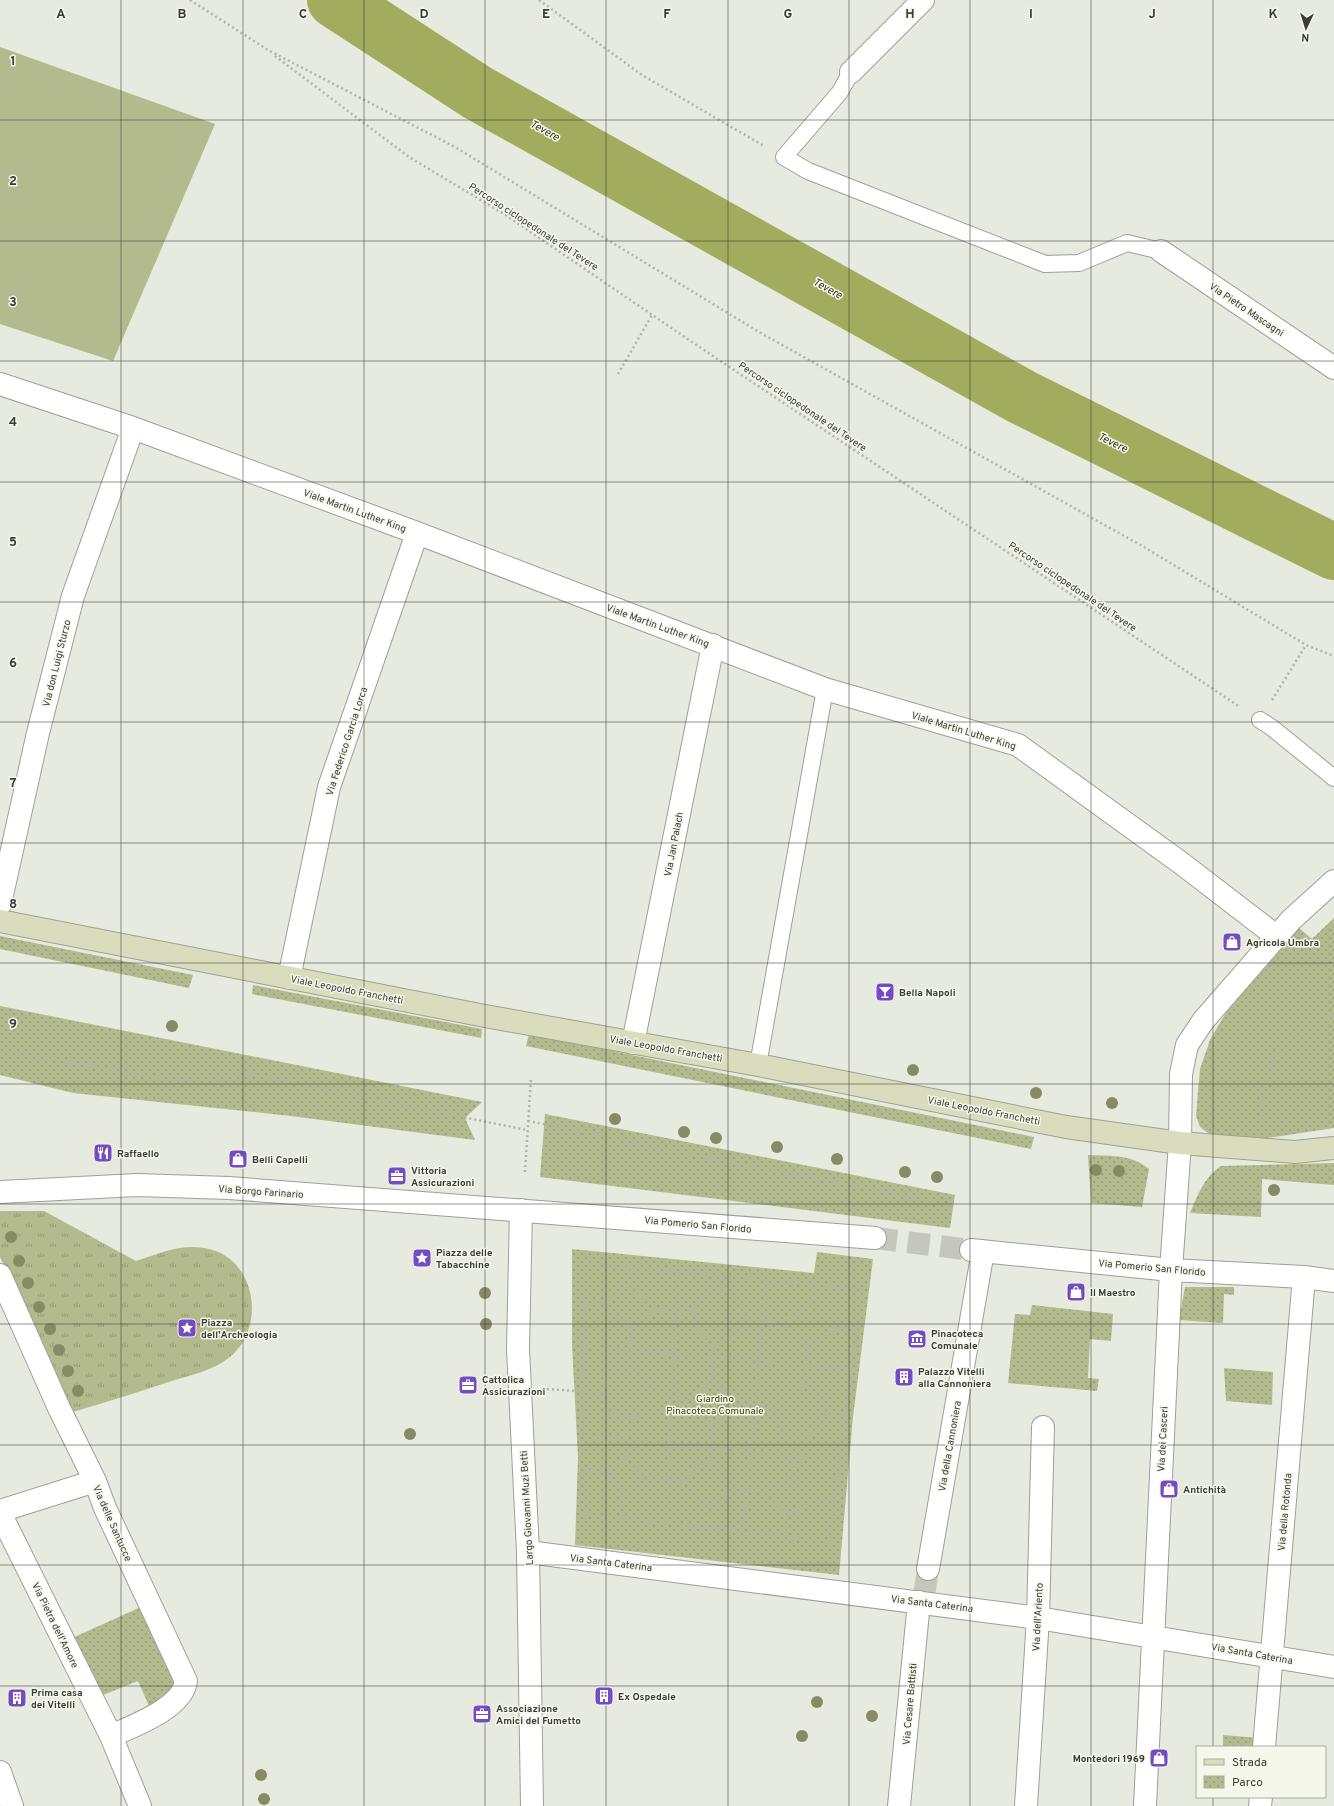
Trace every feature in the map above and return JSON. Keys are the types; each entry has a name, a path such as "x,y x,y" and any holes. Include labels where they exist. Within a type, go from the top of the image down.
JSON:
{"main road":[{"name":"Viale Leopoldo Franchetti","path":"0,921 289,978 758,1065 1066,1127 1180,1143 1295,1152 1334,1148"}],"street":[{"path":"851,72 923,0"},
{"name":"Via Pietro Mascagni","path":"1161,251 1334,368"},
{"name":"Viale Martin Luther King","path":"0,384 133,428 417,533 825,689 1018,745 1181,863 1276,936"},
{"name":"Via don Luigi Sturzo","path":"0,904 38,733 73,596 133,428"},
{"name":"Via Federico Garcia Lorca","path":"289,978 329,787 417,533"},
{"name":"Via Jan Palach","path":"633,1043 713,645"},
{"name":"Via dei Casceri","path":"1145,1806 1152,1635 1171,1270 1180,1143 1180,1074 1187,1045 1203,1021 1290,920 1334,881"},
{"name":"Via Borgo Farinario","path":"0,1192 137,1185 229,1188 521,1210"},
{"name":"Via Pomerio San Florido","path":"521,1210 875,1238"},
{"name":"Largo Giovanni Muzi Betti","path":"521,1210 518,1349 528,1552 532,1806"},
{"name":"Via Pomerio San Florido","path":"977,1250 1171,1270 1304,1277 1334,1281"},
{"name":"Via della Cannoniera","path":"928,1569 977,1250"},
{"name":"Via delle Santucce","path":"0,1276 59,1408 98,1474 105,1508 186,1681 185,1689 180,1697 166,1708 111,1736"},
{"name":"Via della Rotonda","path":"1264,1746 1304,1277"},
{"name":"Via dell'Ariento","path":"1026,1806 1038,1618 1043,1427"},
{"path":"0,1512 98,1474"},
{"name":"Via Pietra dell'Amore","path":"0,1512 111,1736 140,1806"},
{"name":"Via Santa Caterina","path":"528,1552 922,1600 1152,1635 1334,1668"},
{"name":"Via Cesare Battisti","path":"899,1806 922,1600"},
{"path":"0,1772 12,1806"}],"lane":[{"path":"851,72 840,92 784,157 808,171 1045,264 1079,263 1127,242 1161,251"},
{"path":"758,1065 825,689"},
{"path":"1260,720 1271,727 1334,778"}],"path":[{"name":"Percorso ciclopedonale del Tevere","path":"190,0 268,50 409,157 504,214 652,315 1260,720"},
{"path":"539,0 642,75 720,122 784,157"},
{"name":"Percorso ciclopedonale del Tevere","path":"268,50 455,147 759,332 1144,547 1306,644 1334,656"},
{"path":"618,374 652,315"},
{"path":"1260,720 1306,644"},
{"path":"1262,1131 1264,1084 1270,1066 1283,1047 1334,1014"},
{"path":"0,1051 209,1086 239,1072 527,1130"},
{"path":"526,1172 527,1130 531,1079"},
{"path":"528,1121 953,1206"},
{"path":"589,1263 677,1271 863,1289 851,1370 841,1462 830,1542 585,1514 583,1347 589,1263"},
{"path":"630,1286 631,1267"},
{"path":"667,1523 677,1271"},
{"path":"721,1291 723,1275"},
{"path":"743,1532 767,1280"},
{"path":"781,1323 811,1304 814,1284"},
{"path":"586,1302 604,1303 630,1286"},
{"path":"630,1286 656,1309 694,1314"},
{"path":"721,1291 736,1297 744,1311 744,1319 737,1334 730,1339 713,1340 699,1331 695,1323 694,1314 700,1300 706,1295 721,1291"},
{"path":"604,1303 631,1327 631,1350 628,1368"},
{"path":"811,1304 837,1328 857,1330"},
{"path":"631,1327 656,1309"},
{"path":"744,1319 781,1323 808,1346"},
{"path":"802,1386 808,1346 837,1328"},
{"path":"691,1401 713,1377 713,1340"},
{"path":"583,1347 851,1370"},
{"path":"628,1368 636,1369 644,1373 649,1380 653,1395 648,1409 635,1417 627,1418 613,1413 608,1408 603,1393 608,1378 621,1369 628,1368"},
{"path":"713,1377 738,1405 775,1409"},
{"path":"802,1386 810,1388 822,1398 825,1413 820,1428 806,1436 798,1436 784,1431 775,1417 775,1409 780,1395 794,1387 802,1386"},
{"path":"543,1389 603,1393"},
{"path":"653,1395 672,1396 691,1401 712,1425 710,1463"},
{"path":"712,1425 738,1405"},
{"path":"825,1413 853,1417"},
{"path":"627,1418 628,1456 645,1478"},
{"path":"583,1435 841,1462"},
{"path":"766,1493 792,1476 798,1436"},
{"path":"584,1471 607,1472 628,1456"},
{"path":"710,1463 717,1465 727,1474 729,1486 723,1500 717,1504 702,1505 690,1496 687,1482 688,1476 697,1466 710,1463"},
{"path":"607,1472 624,1494 622,1518"},
{"path":"792,1476 814,1499"},
{"path":"624,1494 645,1478 687,1482"},
{"path":"729,1486 766,1493 787,1516 786,1537"},
{"path":"787,1516 814,1499 836,1501"},
{"path":"708,1528 710,1505"}],"green space":[{"path":"0,47 215,124 113,361 0,324"},
{"path":"1334,918 1334,1128 1261,1139 1212,1136 1200,1127 1196,1116 1200,1069 1210,1040 1227,1011 1299,928 1312,939"},
{"path":"0,936 193,975 189,988 0,949"},
{"path":"253,985 482,1029 481,1038 252,994"},
{"path":"0,1006 482,1102 465,1118 475,1140 291,1116 73,1093 0,1075"},
{"path":"529,1034 1034,1137 1031,1149 526,1046"},
{"path":"545,1114 955,1195 950,1228 540,1177"},
{"path":"1088,1155 1128,1158 1149,1169 1142,1207 1091,1203"},
{"path":"1334,1163 1334,1185 1262,1179 1261,1217 1190,1213 1206,1181 1215,1170 1221,1166"},
{"path":"0,1211 44,1211 136,1261 169,1250 186,1247 204,1248 221,1253 235,1264 245,1277 250,1294 252,1311 249,1328 242,1344 224,1362 210,1369 73,1412 0,1257"},
{"name":"Giardino Pinacoteca Comunale","path":"572,1249 814,1273 817,1252 873,1259 853,1417 839,1575 575,1545 578,1458 572,1344"},
{"path":"1185,1287 1234,1287 1234,1295 1224,1294 1223,1323 1179,1320"},
{"path":"1032,1305 1113,1314 1111,1341 1090,1339 1088,1378 1099,1379 1097,1391 1008,1383 1015,1314 1030,1315"},
{"path":"1224,1368 1273,1372 1272,1405 1226,1401"},
{"path":"141,1607 168,1662 172,1674 172,1691 165,1698 149,1706 138,1681 98,1697 70,1639"},
{"path":"1223,1735 1259,1738 1259,1746 1223,1746"}],"waterway":[{"name":"Tevere","path":"335,0 478,93 1022,397 1334,552"}],"tunnel":[{"path":"875,1238 971,1250"},
{"path":"924,1596 928,1569"}],"place":[{"name":"Agricola Umbra","path":"1232,942"},
{"name":"Bella Napoli","path":"885,992"},
{"name":"Raffaello","path":"103,1153"},
{"name":"Belli Capelli","path":"238,1159"},
{"name":"Vittoria Assicurazioni","path":"397,1176"},
{"name":"Piazza delle Tabacchine","path":"422,1258"},
{"name":"Il Maestro","path":"1076,1292"},
{"name":"Piazza dell'Archeologia","path":"187,1328"},
{"name":"Pinacoteca Comunale","path":"917,1339"},
{"name":"Palazzo Vitelli alla Cannoniera","path":"904,1377"},
{"name":"Cattolica Assicurazioni","path":"468,1385"},
{"name":"Antichità","path":"1169,1489"},
{"name":"Ex Ospedale","path":"604,1696"},
{"name":"Prima casa dei Vitelli","path":"17,1698"},
{"name":"Associazione Amici del Fumetto","path":"482,1714"},
{"name":"Montedori 1969","path":"1159,1758"}]}
